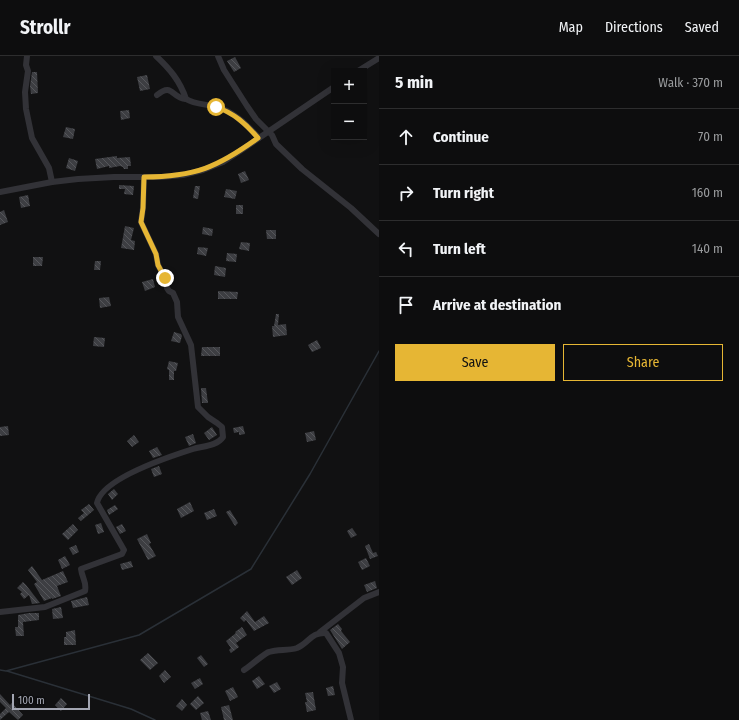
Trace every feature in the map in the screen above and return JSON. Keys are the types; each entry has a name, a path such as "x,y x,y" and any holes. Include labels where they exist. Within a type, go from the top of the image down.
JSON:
{"street":[{"path":"27,56 26,65 28,71 25,101 30,131 49,168 52,182"},
{"path":"156,56 171,70 181,86 186,99"},
{"path":"218,56 224,70 256,120 272,135 276,144 302,169 351,208 379,234"},
{"path":"363,68 379,58"},
{"path":"0,192 52,182 114,177 182,175 203,170 228,159 331,89"},
{"path":"157,95 165,90 168,90 180,98 186,99 193,103 202,103 229,111 258,138"},
{"path":"0,612 45,607 85,591 86,584 82,577 81,569 122,554 124,550 97,503 104,491 126,476 154,462 195,448 216,443 223,437 222,427 208,417 198,407 191,345 178,317 178,302 173,293 167,288 158,265 156,254 141,222 144,177"},
{"path":"244,670 268,652 290,650 299,647 364,598 379,592"},
{"path":"320,632 326,633 339,653 343,667 342,682 352,720"}],"building":[{"path":"235,57 241,68 234,72 227,61"},
{"path":"32,72 37,72 38,93 31,94 30,86"},
{"path":"147,75 150,89 140,91 137,77"},
{"path":"129,110 130,118 121,120 120,111"},
{"path":"66,127 75,129 73,139 63,137"},
{"path":"117,156 117,158 130,157 131,166 128,166 128,169 124,169 120,166 109,168 109,166 97,169 95,159"},
{"path":"69,158 78,161 75,171 66,168"},
{"path":"245,171 249,180 241,183 238,174"},
{"path":"119,185 134,186 133,195 124,194 125,189 119,189"},
{"path":"195,186 200,186 198,199 193,198"},
{"path":"226,189 237,191 235,199 224,197"},
{"path":"28,195 30,206 21,208 19,197"},
{"path":"236,205 243,205 243,214 236,214"},
{"path":"4,210 8,222 0,225 0,212"},
{"path":"125,226 134,228 131,240 135,241 134,250 121,248"},
{"path":"203,227 213,229 212,236 202,234"},
{"path":"266,230 276,230 276,239 267,239"},
{"path":"241,242 250,243 249,251 239,249"},
{"path":"198,247 208,248 206,256 197,254"},
{"path":"227,253 237,254 236,262 226,261"},
{"path":"33,257 43,257 42,266 33,266"},
{"path":"95,261 101,261 100,270 94,270"},
{"path":"215,266 226,268 225,277 214,275"},
{"path":"153,279 155,287 145,291 142,282"},
{"path":"218,291 238,292 237,299 218,299"},
{"path":"109,297 111,306 100,308 99,298"},
{"path":"276,314 279,314 278,325 286,324 287,335 273,337 272,326 274,326"},
{"path":"174,332 181,334 182,336 180,343 171,341"},
{"path":"94,337 105,338 104,347 93,346"},
{"path":"317,340 321,348 312,352 308,345"},
{"path":"202,347 220,347 220,356 201,356"},
{"path":"169,361 178,363 176,371 174,371 174,380 169,380 169,370 167,369"},
{"path":"201,388 206,388 208,403 202,403"},
{"path":"8,426 9,435 0,436 0,427"},
{"path":"243,426 245,434 239,435 239,432 234,433 233,428"},
{"path":"212,427 217,435 209,440 204,433"},
{"path":"314,431 316,440 307,442 305,433"},
{"path":"193,434 196,443 189,446 185,437"},
{"path":"134,435 139,442 132,447 127,441"},
{"path":"157,447 162,455 153,458 149,451"},
{"path":"159,466 162,474 154,477 151,469"},
{"path":"114,489 118,494 112,500 108,494"},
{"path":"190,502 194,511 181,518 177,509"},
{"path":"89,504 94,510 81,521 78,518 84,513 81,510"},
{"path":"115,505 118,509 109,515 107,510"},
{"path":"214,509 217,516 207,520 204,513"},
{"path":"230,510 238,523 235,526 226,512"},
{"path":"101,523 104,532 98,534 95,525"},
{"path":"73,524 78,530 68,540 62,534"},
{"path":"122,524 126,531 120,534 116,527"},
{"path":"352,528 357,535 351,538 347,531"},
{"path":"147,534 151,543 149,544 156,556 148,560 137,539"},
{"path":"369,544 373,553 376,552 378,556 370,559 365,546"},
{"path":"76,545 79,552 73,555 69,548"},
{"path":"65,556 70,565 62,569 58,560"},
{"path":"366,558 370,566 362,570 358,562"},
{"path":"131,561 133,567 122,570 120,564"},
{"path":"32,566 42,580 63,571 68,582 57,586 61,596 44,601 34,584 37,582 28,570"},
{"path":"297,570 302,578 292,585 286,577"},
{"path":"375,581 377,588 367,592 364,585"},
{"path":"23,582 40,603 32,604 29,595 24,599 20,594 22,592 17,588"},
{"path":"87,597 89,605 73,608 71,601"},
{"path":"61,607 63,618 53,619 52,609"},
{"path":"247,611 255,622 264,616 269,623 254,631 246,620 244,622 240,618"},
{"path":"39,613 39,620 23,622 24,636 16,636 15,627 18,627 18,615"},
{"path":"338,624 342,629 341,631 350,642 342,649 330,630"},
{"path":"242,627 247,635 236,643 239,647 231,653 229,650 231,648 226,641"},
{"path":"75,630 76,645 64,645 64,637 66,637 66,632"},
{"path":"148,653 158,663 150,670 140,660"},
{"path":"201,655 208,664 204,667 197,658"},
{"path":"165,670 171,677 164,683 159,676"},
{"path":"259,676 265,684 257,689 252,681"},
{"path":"200,678 203,684 195,689 191,683"},
{"path":"277,682 281,689 274,693 269,686"},
{"path":"333,686 335,695 328,696 326,688"},
{"path":"233,687 238,697 230,701 225,691"},
{"path":"313,692 316,710 307,712 305,693"},
{"path":"0,694 10,705 12,703 23,715 18,720 9,712 0,720 0,714 6,708 0,702"},
{"path":"198,696 204,703 196,710 190,704"},
{"path":"61,698 67,704 61,711 55,705"},
{"path":"182,699 187,705 182,711 176,706"},
{"path":"229,705 233,720 224,720 221,707"},
{"path":"208,711 211,720 202,720 200,713"}],"waterway":[{"path":"0,670 6,671 139,635 251,569 310,474 379,351"},
{"path":"7,671 131,709 155,720"}],"route":[{"path":"165,278 158,265 156,254 141,222 144,177 182,175 203,170 223,162 258,138 229,111 216,107"}]}
